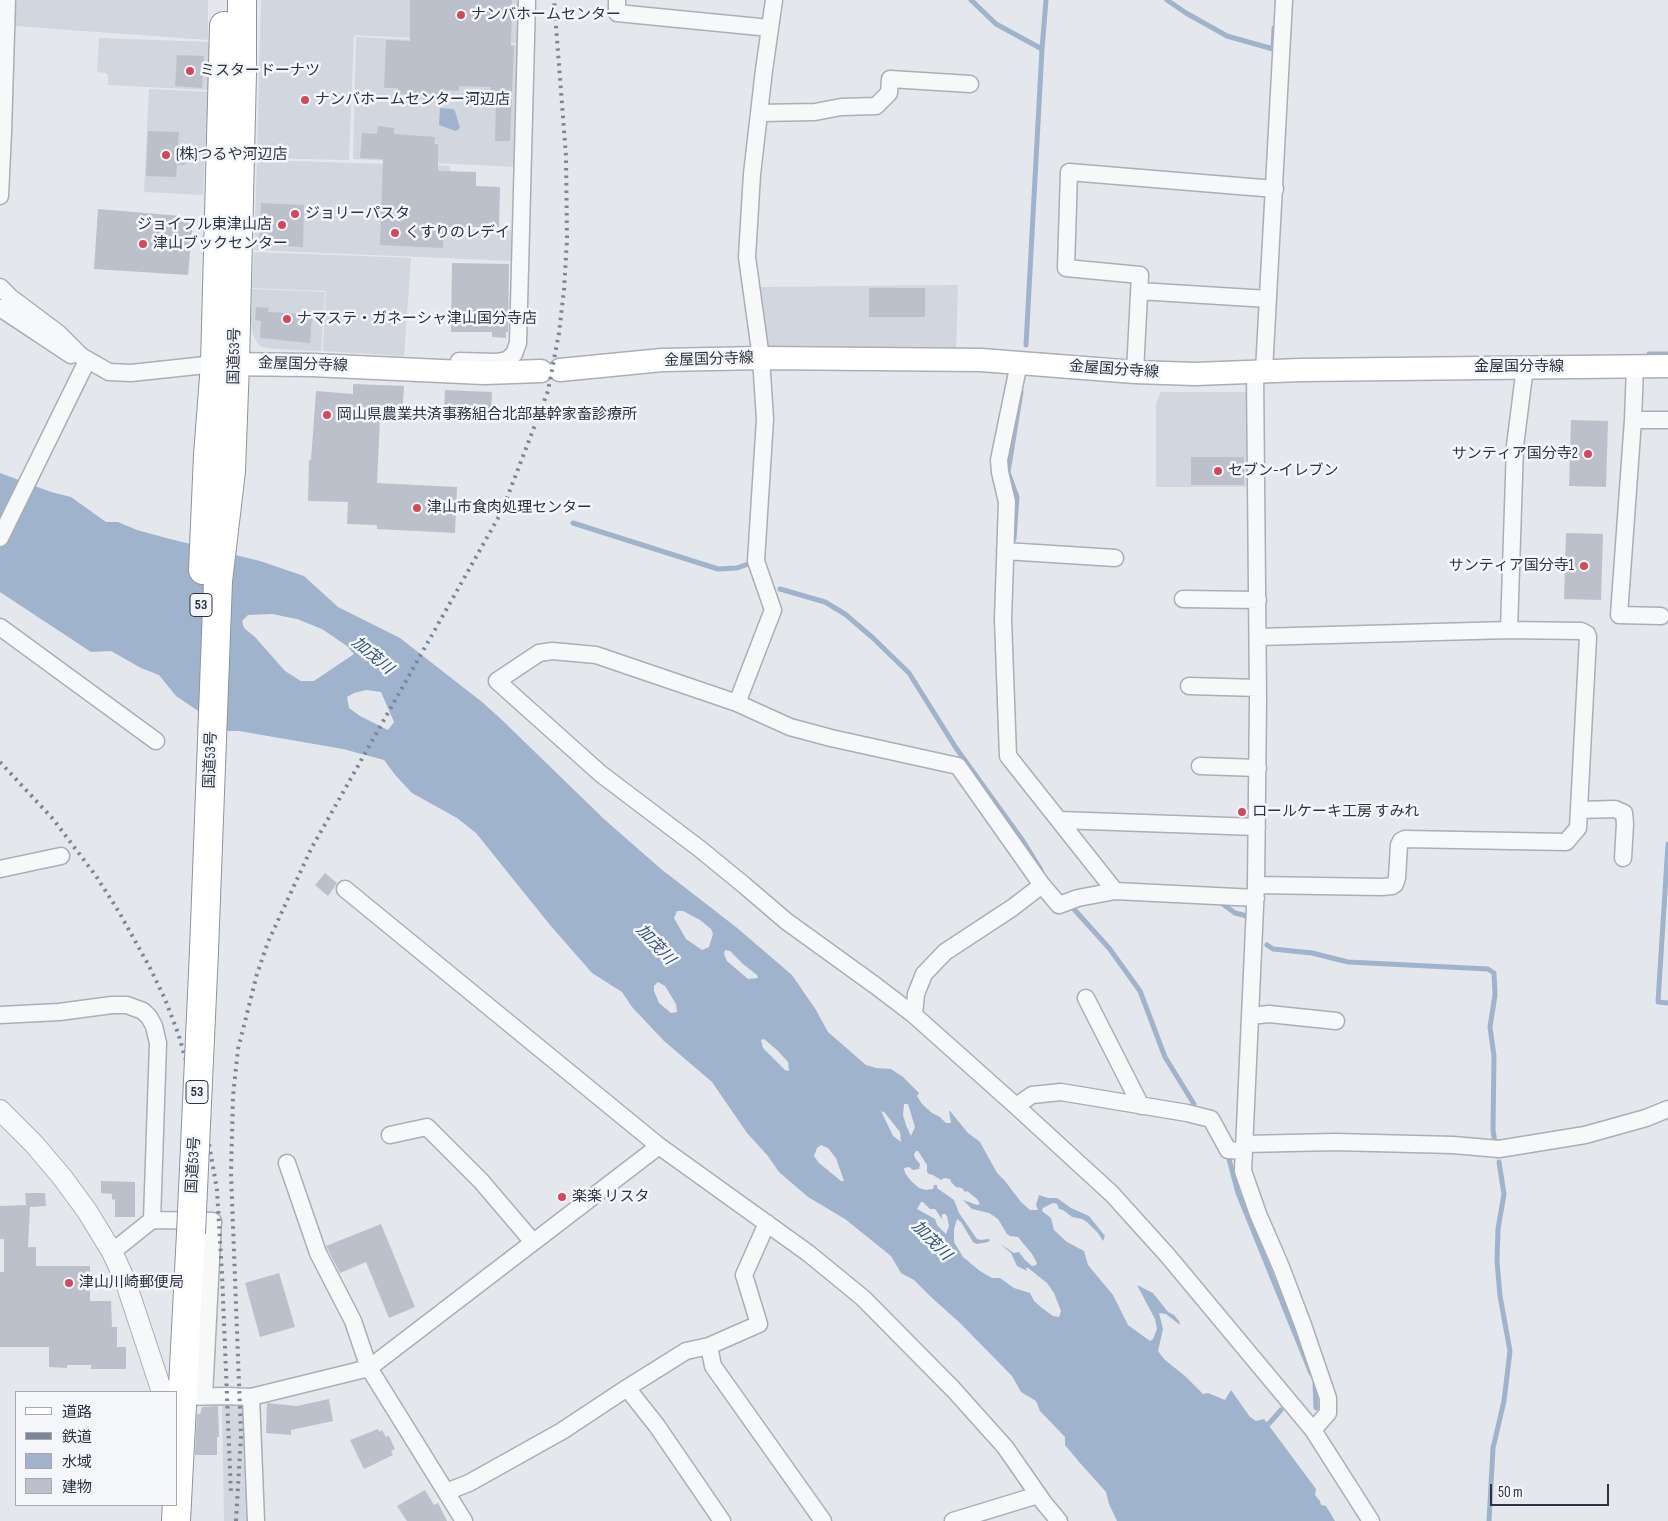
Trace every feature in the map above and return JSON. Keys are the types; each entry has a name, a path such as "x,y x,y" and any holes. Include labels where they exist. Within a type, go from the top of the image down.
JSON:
{"highway":[{"name":"国道53号","path":"202,762 218,581 231,471 225,364 224,0"},
{"name":"国道53号","path":"178,1391 172,1228 195,950 202,762 208,455 225,364 242,73 242,0"},
{"path":"157,1521 158,1506"},
{"name":"国道53号","path":"176,1506 176,1521"}],"main road":[{"name":"金屋国分寺線","path":"225,364 484,373 550,370 662,360 761,358 981,360 1135,372 1195,374 1260,371 1668,366"}],"street":[{"path":"0,196 7,0"},
{"path":"617,0 617,13 770,28"},
{"path":"736,703 773,610 756,561 765,419 761,358 747,257 752,174 774,0"},
{"path":"1284,0 1268,299 1260,371 1256,892 1243,1171 1258,1214 1303,1325 1328,1398 1328,1413 1313,1430"},
{"path":"370,368 394,361 502,361 510,357 516,348 520,332 527,1"},
{"path":"759,113 815,112 841,107 876,106 889,93 890,79 970,84"},
{"path":"1135,372 1140,275 1066,268 1069,172 1275,189"},
{"path":"0,287 10,297 58,333 84,367"},
{"path":"1140,291 1268,299"},
{"path":"0,308 65,351 84,367 123,374 225,364"},
{"path":"1019,363 999,460 1007,502 1003,619 1008,756 1115,890"},
{"path":"0,538 84,367"},
{"path":"1509,630 1515,446 1525,367"},
{"path":"1635,367 1619,616 1661,616"},
{"path":"1633,420 1668,420"},
{"path":"1005,551 1116,558"},
{"path":"1183,598 1258,600"},
{"path":"0,627 156,741"},
{"path":"1258,637 1509,630 1581,631 1587,634 1578,828 1566,842 1403,840 1398,848 1397,880 1395,884 1387,887 1256,892 1115,890 1078,898 1059,905 1042,885 958,766 790,727 736,703 596,655 552,651 539,653 497,681 601,774 700,849 786,921 914,1015 1118,1201 1168,1256 1313,1430 1371,1521"},
{"path":"1189,686 1258,688"},
{"path":"1200,766 1258,768"},
{"path":"1579,810 1616,809 1624,813 1623,858"},
{"path":"1059,820 1257,827"},
{"path":"0,869 61,856"},
{"path":"914,1015 916,994 924,974 945,952 1012,908 1042,885"},
{"path":"345,889 659,1146 808,1253 863,1298 953,1388 1005,1447 1059,1521"},
{"path":"1086,998 1141,1106"},
{"path":"0,1014 59,1012 117,1005 135,1007 149,1018 154,1026 158,1043 172,1228"},
{"path":"1250,1016 1269,1014 1336,1021"},
{"path":"1016,1106 1032,1094 1061,1092 1211,1119 1228,1150 1245,1147 1336,1142 1452,1144 1499,1149 1585,1135 1646,1118 1668,1108"},
{"path":"0,1110 34,1144 87,1211 112,1252 176,1391"},
{"path":"390,1135 427,1128 481,1181 533,1242"},
{"path":"112,1252 172,1228 213,1221 178,1395 251,1397 369,1368 659,1146"},
{"path":"287,1163 318,1254 353,1321 369,1368 464,1521"},
{"path":"446,1492 469,1483 562,1431 686,1351 709,1346 758,1324 744,1276 767,1223"},
{"path":"709,1346 713,1366 823,1521"},
{"path":"627,1388 657,1426 722,1521"},
{"path":"251,1397 256,1521"},
{"path":"953,1521 1038,1494"}],"shaded area":[{"path":"15,0 208,0 208,40 15,26"},
{"name":"ナンバホームセンター河辺店","path":"261,0 521,0 519,43 354,35 349,160 257,158"},
{"path":"356,37 519,45 516,167 353,159"},
{"path":"99,38 210,42 208,90 108,85 108,75 97,72"},
{"path":"149,89 208,92 203,195 144,192"},
{"path":"257,160 450,166 450,229 516,231 516,261 254,250"},
{"path":"254,252 411,258 404,356 323,351 326,291 252,288"},
{"path":"958,285 956,352 765,352 761,287"},
{"name":"ナマステ・ガネーシャ津山国分寺店","path":"252,289 325,292 321,351 274,349 262,347 258,344 253,335 251,323"},
{"path":"1161,392 1247,392 1246,487 1156,487 1156,403"},
{"path":"222,1403 245,1403 248,1521 224,1521"}],"water":[{"path":"440,108 453,109 455,111 460,128 456,131 439,125"},
{"name":"加茂川","path":"0,473 51,492 71,497 106,522 118,522 137,530 260,561 304,576 338,607 400,638 482,702 604,819 661,869 736,927 792,975 816,1010 828,1032 866,1065 891,1069 903,1077 919,1093 917,1096 922,1104 946,1123 951,1123 950,1111 968,1133 980,1142 997,1173 1030,1210 1038,1210 1036,1205 1039,1195 1057,1198 1071,1208 1089,1216 1105,1236 1103,1241 1087,1222 1072,1217 1059,1209 1057,1204 1053,1203 1043,1208 1042,1211 1051,1218 1054,1230 1067,1242 1084,1251 1088,1265 1113,1295 1128,1325 1150,1341 1153,1339 1157,1329 1155,1319 1137,1285 1153,1293 1168,1312 1174,1315 1180,1325 1166,1314 1159,1313 1163,1329 1158,1351 1165,1360 1203,1394 1208,1393 1225,1400 1231,1390 1250,1417 1256,1421 1264,1419 1316,1489 1315,1495 1321,1505 1326,1506 1335,1521 1117,1521 1106,1492 1065,1445 1065,1437 1040,1411 1036,1401 1021,1392 1012,1376 960,1323 914,1280 901,1273 891,1256 845,1219 808,1197 779,1172 768,1156 747,1133 712,1082 664,1041 632,1007 622,992 592,973 550,925 476,833 457,818 412,793 384,760 343,749 239,731 228,731 176,696 159,675 141,668 111,651 91,652 0,592","holes":["272,614 297,619 322,629 347,646 354,654 314,681 301,681 285,671 255,637 244,628 242,621 248,615","366,690 381,692 394,722 388,730 360,716 349,708 347,697","677,911 683,911 700,920 711,929 713,934 709,947 702,950 686,939 674,918","725,950 730,951 758,978 748,979 727,961 724,954","658,982 665,986 676,1004 677,1012 671,1013 659,1003 654,991 654,986","764,1039 788,1062 789,1071 785,1070 763,1048 761,1040","904,1104 908,1104 915,1127 911,1136 903,1115","881,1111 885,1113 900,1132 901,1142 893,1136","821,1145 828,1148 836,1158 844,1181 841,1181 819,1163 814,1156 817,1148","916,1151 918,1151 927,1165 927,1172 929,1174 941,1180 944,1178 950,1179 956,1187 962,1188 965,1192 967,1191 980,1204 977,1205 963,1200 972,1209 989,1213 998,1219 1007,1234 1018,1237 1032,1254 1037,1263 1036,1265 1032,1266 1019,1252 1014,1253 1000,1244 1011,1253 1017,1266 1027,1271 1026,1268 1028,1268 1047,1283 1054,1293 1061,1311 1059,1317 1053,1316 1042,1308 1034,1301 1030,1293 1014,1288 1000,1278 992,1278 963,1257 954,1242 954,1229 957,1219 961,1222 973,1242 977,1244 990,1240 977,1239 959,1213 954,1200 937,1188 937,1185 934,1185 933,1189 926,1190 919,1188 911,1181 904,1168 919,1169 920,1164 915,1158 914,1154","921,1202 930,1209 935,1209 942,1219 942,1214 947,1216 949,1226 946,1234 937,1225 935,1219 917,1209"]}],"building":[{"path":"410,0 512,0 511,46 514,46 510,141 495,141 496,99 490,98 491,87 459,86 459,91 447,90 447,95 397,94 398,88 384,88 386,40 410,41"},
{"name":"ミスタードーナツ","path":"177,55 204,56 202,88 175,86"},
{"path":"378,126 394,128 394,134 435,137 434,144 438,144 438,171 476,172 476,186 500,187 499,227 443,227 443,248 380,245 383,159 360,158 362,133 377,134"},
{"name":"(株)つるや河辺店","path":"148,131 179,132 178,145 186,145 185,165 177,165 176,177 146,176"},
{"path":"261,203 304,205 303,247 259,245"},
{"name":"津山ブックセンター","path":"98,209 181,216 180,219 193,220 188,275 94,269"},
{"path":"452,263 509,264 508,332 506,332 506,338 492,337 492,332 451,332"},
{"path":"869,288 925,288 925,317 869,317"},
{"name":"ナマステ・ガネーシャ津山国分寺店","path":"256,307 269,308 268,312 300,314 301,316 312,317 310,343 260,338 261,321 255,320"},
{"path":"353,384 404,386 402,419 380,418 377,483 457,487 455,533 377,529 377,525 347,524 348,502 308,501 309,460 311,460 316,391 353,394"},
{"path":"445,390 492,392 491,415 444,413"},
{"name":"サンティア国分寺2","path":"1571,420 1608,421 1606,487 1569,486"},
{"name":"セブン-イレブン","path":"1191,457 1244,457 1244,485 1191,485"},
{"name":"サンティア国分寺1","path":"1566,533 1603,534 1601,600 1564,599"},
{"path":"325,873 337,883 328,896 315,885"},
{"path":"101,1181 135,1182 135,1217 115,1217 115,1199 112,1200 112,1194 101,1193"},
{"path":"25,1193 45,1193 46,1206 30,1207 28,1247 36,1247 36,1266 90,1266 90,1301 111,1301 112,1327 117,1327 117,1347 126,1347 126,1369 91,1369 91,1365 67,1365 67,1368 49,1367 49,1347 0,1347 0,1272 4,1272 4,1239 0,1239 0,1206 26,1205"},
{"path":"381,1224 415,1307 389,1318 366,1262 340,1273 326,1246"},
{"path":"279,1273 295,1327 260,1337 245,1283"},
{"path":"329,1399 333,1421 291,1430 291,1435 266,1433 267,1403 297,1406"},
{"path":"218,1406 219,1437 217,1437 217,1455 195,1455 197,1414 200,1414 202,1407"},
{"path":"378,1429 379,1432 382,1430 386,1437 389,1436 395,1449 391,1451 393,1455 364,1469 350,1440"},
{"path":"425,1490 434,1505 438,1503 447,1521 407,1521 397,1506"}],"waterway":[{"path":"971,0 996,24 1042,49 1026,345"},
{"path":"1042,49 1046,0"},
{"path":"1167,0 1227,36 1273,49 1274,28"},
{"path":"1649,354 1668,354"},
{"path":"1014,539 1017,497 1008,472 1021,392"},
{"path":"573,523 718,569 737,568 751,563 752,566"},
{"path":"780,589 825,602 845,614 909,673 956,748 1023,841 1041,870"},
{"path":"1668,844 1658,1002 1668,1003"},
{"path":"1220,902 1235,913 1251,917"},
{"path":"1072,907 1109,948 1140,991 1165,1057 1194,1104"},
{"path":"1267,945 1273,949 1312,953 1348,962 1488,969 1494,973 1495,995 1490,1027 1494,1056 1493,1130 1495,1143"},
{"path":"1229,1159 1238,1193 1311,1373"},
{"path":"1489,1521 1493,1448 1504,1401 1510,1351 1500,1296 1497,1261 1498,1229 1504,1194 1499,1162"},
{"path":"1315,1383 1316,1408"},
{"path":"1265,1428 1281,1410"}],"railway":[{"path":"236,1521 241,1436 231,1173 233,1096 238,1049 257,974 268,942 311,849 502,511 548,391 559,333 567,240 566,156 554,0"},
{"path":"0,762 53,819 96,876 119,912 149,966 165,999 179,1036 208,1138 217,1190 231,1494"}],"place":[{"name":"ナンバホームセンター","path":"461,15"},
{"name":"ミスタードーナツ","path":"190,71"},
{"name":"ナンバホームセンター河辺店","path":"305,100"},
{"name":"(株)つるや河辺店","path":"166,155"},
{"name":"ジョリーパスタ","path":"295,214"},
{"name":"ジョイフル東津山店","path":"282,225"},
{"name":"くすりのレデイ","path":"395,233"},
{"name":"津山ブックセンター","path":"143,244"},
{"name":"ナマステ・ガネーシャ津山国分寺店","path":"287,319"},
{"name":"岡山県農業共済事務組合北部基幹家畜診療所","path":"327,415"},
{"name":"サンティア国分寺2","path":"1588,454"},
{"name":"セブン-イレブン","path":"1218,471"},
{"name":"津山市食肉処理センター","path":"417,508"},
{"name":"サンティア国分寺1","path":"1584,566"},
{"name":"ロールケーキ工房 すみれ","path":"1242,812"},
{"name":"楽楽 リスタ","path":"562,1197"},
{"name":"津山川崎郵便局","path":"69,1283"}]}
